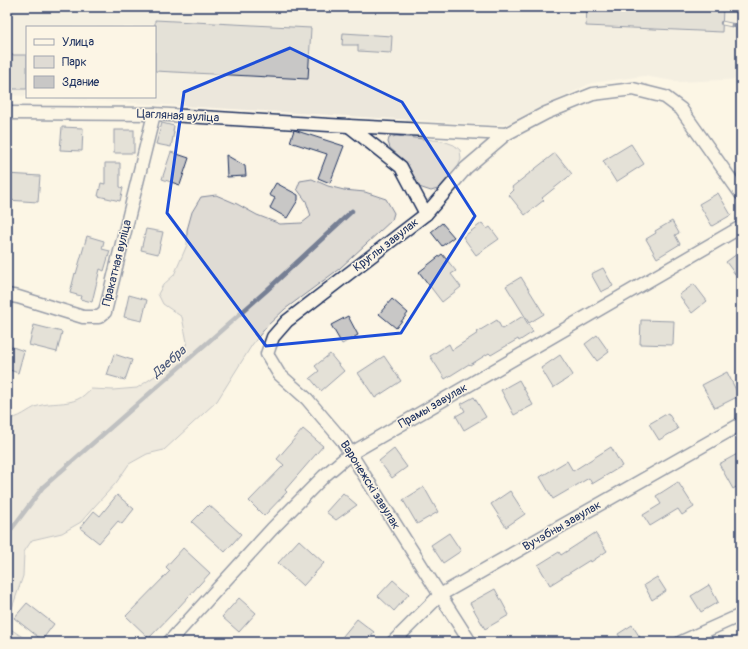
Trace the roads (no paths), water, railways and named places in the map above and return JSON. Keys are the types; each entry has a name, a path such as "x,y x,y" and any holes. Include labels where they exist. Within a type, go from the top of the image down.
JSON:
{"street":[{"path":"426,214 466,168 506,134 546,113 593,94 633,89 665,97 681,109 741,194"},
{"name":"Цагляная вуліца","path":"7,113 154,114 506,134"},
{"name":"Пракатная вуліца","path":"7,295 83,317 99,317 105,312 154,114"},
{"name":"Круглы завулак","path":"273,337 287,321 426,214 401,167 349,126"},
{"name":"Прамы завулак","path":"170,642 272,529 324,476 350,454 741,227"},
{"name":"Варонежскі завулак","path":"273,337 266,354 279,374 307,398 342,440 470,642"},
{"name":"Вучэбны завулак","path":"393,642 440,595 741,424"},
{"path":"681,642 741,615"}],"waterway":[{"name":"Дзебра","path":"7,535 43,487 266,291 352,211"}],"railway":[{"path":"722,23 741,27"}]}
